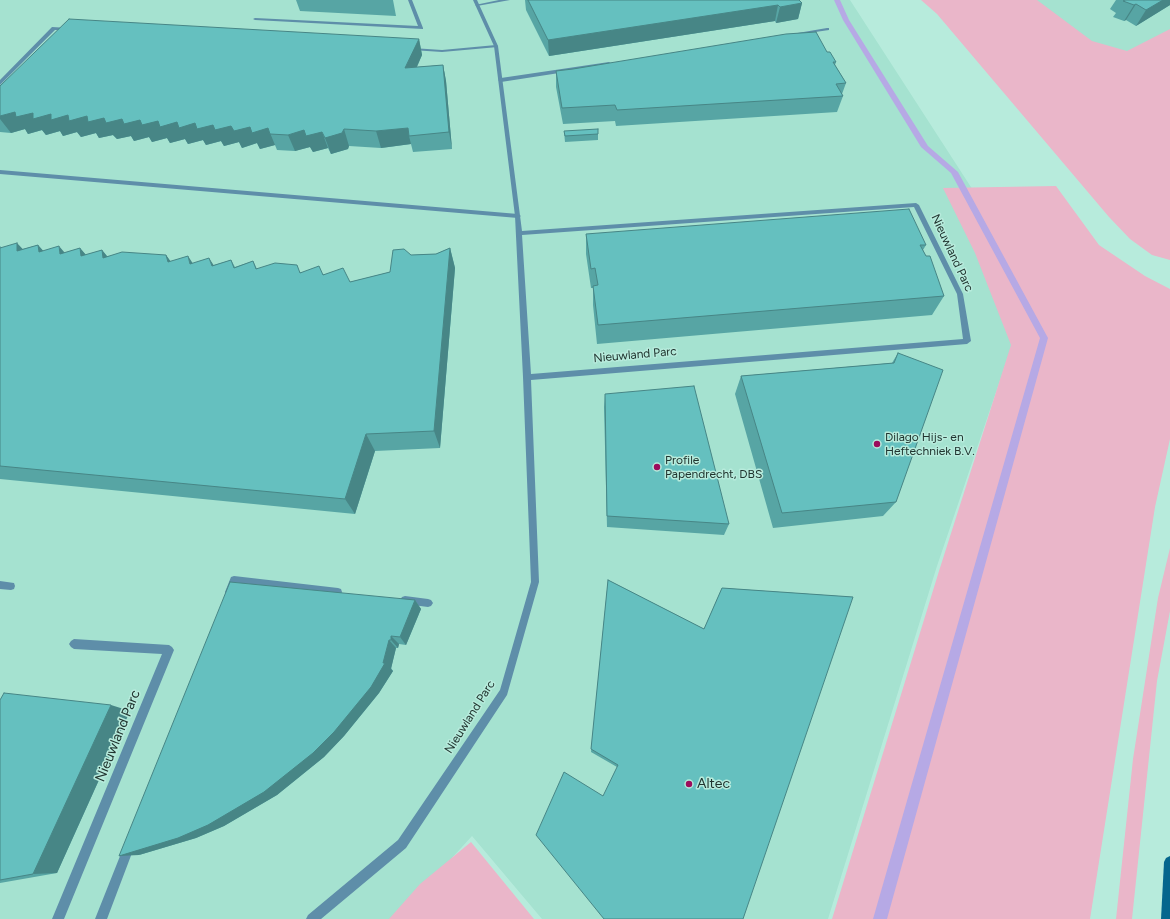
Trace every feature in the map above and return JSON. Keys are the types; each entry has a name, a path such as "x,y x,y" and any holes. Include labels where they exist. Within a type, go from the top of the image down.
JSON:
{"main road":[{"path":"1167,919 1170,862"}],"street":[{"path":"254,20 421,28 410,0"},
{"name":"Nieuwland Parc","path":"312,919 402,844 504,692 535,582 527,377 518,216 496,46 476,2 508,0"},
{"path":"0,83 54,28 78,30"},
{"path":"781,36 827,29"},
{"path":"402,49 442,51 496,46"},
{"path":"501,80 617,62"},
{"path":"0,172 518,216"},
{"name":"Nieuwland Parc","path":"519,233 916,205 960,294 967,341 527,377"},
{"path":"225,602 234,580 350,594"},
{"path":"0,585 11,586"},
{"path":"397,599 428,603"},
{"name":"Nieuwland Parc","path":"58,919 169,650 74,644"},
{"path":"101,919 133,838"}],"shaded area":[{"path":"0,0 850,0 1033,283 937,566 828,919 542,919 472,836 396,919 0,919"},
{"path":"921,0 1037,0 1092,41 1127,51 1170,29 1170,260 1152,255 1130,239 1109,217 937,14"},
{"path":"983,0 1170,0 1170,39 1086,75"},
{"path":"1056,186 1099,245 1145,276 1170,289 1170,439 1155,507 1090,919 832,919 939,571 1011,345 975,253 943,188"},
{"path":"1170,548 1170,611 1157,681 1132,919 1116,919 1133,759 1158,598"},
{"path":"471,842 534,919 389,919 420,884"}],"building":[{"path":"528,0 799,0 802,3 780,7 778,5 548,40"},
{"path":"1163,0 1146,10 1136,4 1134,5 1123,1"},
{"path":"69,19 419,39 405,68 443,65 449,132 409,136 408,128 376,131 344,129 342,133 325,138 322,132 306,136 304,130 288,135 270,134 268,128 252,133 250,127 234,131 231,126 215,130 213,125 197,129 195,123 179,128 177,122 160,127 158,121 142,125 140,120 124,124 122,119 106,123 104,118 88,122 87,116 69,121 68,115 51,120 51,114 33,119 33,113 16,117 15,112 0,116 0,86"},
{"path":"816,32 827,52 830,52 836,62 833,62 846,83 836,84 843,96 617,110 615,105 562,108 556,71 786,34"},
{"path":"598,129 598,134 565,136 564,131"},
{"path":"909,209 926,245 920,245 926,256 930,256 944,296 598,325 593,286 598,285 595,268 591,269 586,234"},
{"path":"17,243 17,251 38,245 39,252 59,246 60,254 80,248 81,256 102,250 103,258 122,252 166,255 168,262 188,256 190,264 209,258 212,266 231,260 234,268 253,261 256,269 275,263 297,265 300,273 319,266 323,275 343,268 350,282 390,272 393,250 404,249 411,255 436,254 450,248 434,431 366,434 345,499 0,466 0,248"},
{"path":"898,353 943,370 896,502 782,513 741,376 894,363"},
{"name":"Profile Papendrecht, DBS","path":"694,386 729,524 607,516 605,394"},
{"path":"608,580 704,629 722,588 853,597 743,919 604,919 536,835 564,772 603,796 618,765 591,749"},
{"path":"230,582 415,600 400,637 391,636 383,663 385,663 371,687 334,732 313,753 264,792 208,825 178,838 119,856"},
{"path":"4,693 111,705 33,874 0,880 0,700"}],"waterway":[{"path":"837,0 846,20 925,147 954,172 1044,338 880,919"}],"place":[{"name":"Dilago Hijs- en Heftechniek B.V.","path":"877,444"},
{"name":"Profile Papendrecht, DBS","path":"657,467"},
{"name":"Altec","path":"689,784"}]}
